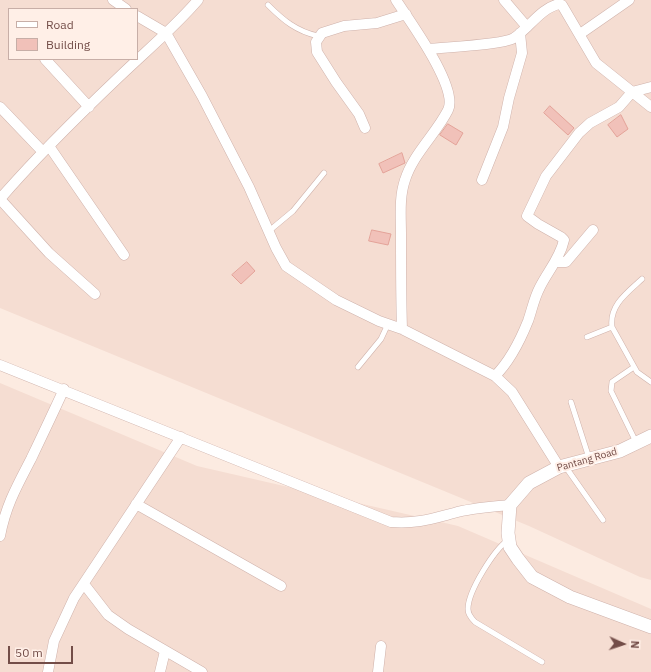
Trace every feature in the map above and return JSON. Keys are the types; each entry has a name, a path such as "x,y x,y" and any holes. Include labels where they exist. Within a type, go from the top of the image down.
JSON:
{"street":[{"path":"113,0 125,8"},
{"path":"94,294 49,253 0,199 46,149 166,34 198,0"},
{"path":"396,0 428,49 442,77 450,100 448,110 415,159 404,180 401,204 402,328"},
{"path":"482,180 503,127 509,98 522,53 524,30 504,0"},
{"path":"580,34 630,0"},
{"path":"428,49 507,41 524,30 552,6 562,3 596,63 651,107"},
{"path":"365,128 359,114 317,52 315,46 318,36 322,33 344,26 376,23 406,14"},
{"path":"138,17 166,34 202,96 286,266 336,300 388,324 402,328 495,376 512,392 562,466"},
{"path":"46,60 89,107"},
{"path":"495,376 506,365 528,321 540,287 555,262 564,240 528,218 528,212 546,176 579,133 590,122 619,107 632,92 651,87"},
{"path":"0,107 46,149 124,256"},
{"path":"555,262 566,262 593,230"},
{"path":"0,365 64,389 391,522 409,524 427,521 455,512 510,505 508,533 510,547 532,577 570,596 651,628"},
{"path":"0,536 4,501 64,389"},
{"name":"Pantang Road","path":"510,505 529,483 562,466 620,451 651,436"},
{"path":"48,672 54,641 62,621 84,584 181,437"},
{"path":"136,504 281,586"},
{"path":"84,584 108,615 128,629 202,672"},
{"path":"378,672 381,646"},
{"path":"160,672 165,651"}],"lane":[{"path":"268,4 283,20 300,31 318,36"},
{"path":"268,231 292,211 324,172"},
{"path":"642,279 618,303 611,317 612,327 634,367 641,375 651,382"},
{"path":"358,367 381,339 388,324"},
{"path":"587,337 612,327"},
{"path":"634,367 612,382 610,391 636,443"},
{"path":"571,402 589,459"},
{"path":"562,466 602,520"},
{"path":"509,540 498,549 472,592 468,608 469,614 475,622 542,662"}],"shaded area":[{"path":"0,0 651,0 651,580 640,577 529,526 0,308"},
{"path":"0,383 197,466 458,526 651,609 651,672 0,672"}],"building":[{"path":"550,106 574,128 568,135 544,113"},
{"path":"621,115 628,129 617,137 608,125"},
{"path":"448,124 463,133 456,145 440,135"},
{"path":"402,153 405,163 383,173 379,164"},
{"path":"372,230 391,234 388,245 369,241"},
{"path":"247,262 255,271 241,284 232,275"}]}
